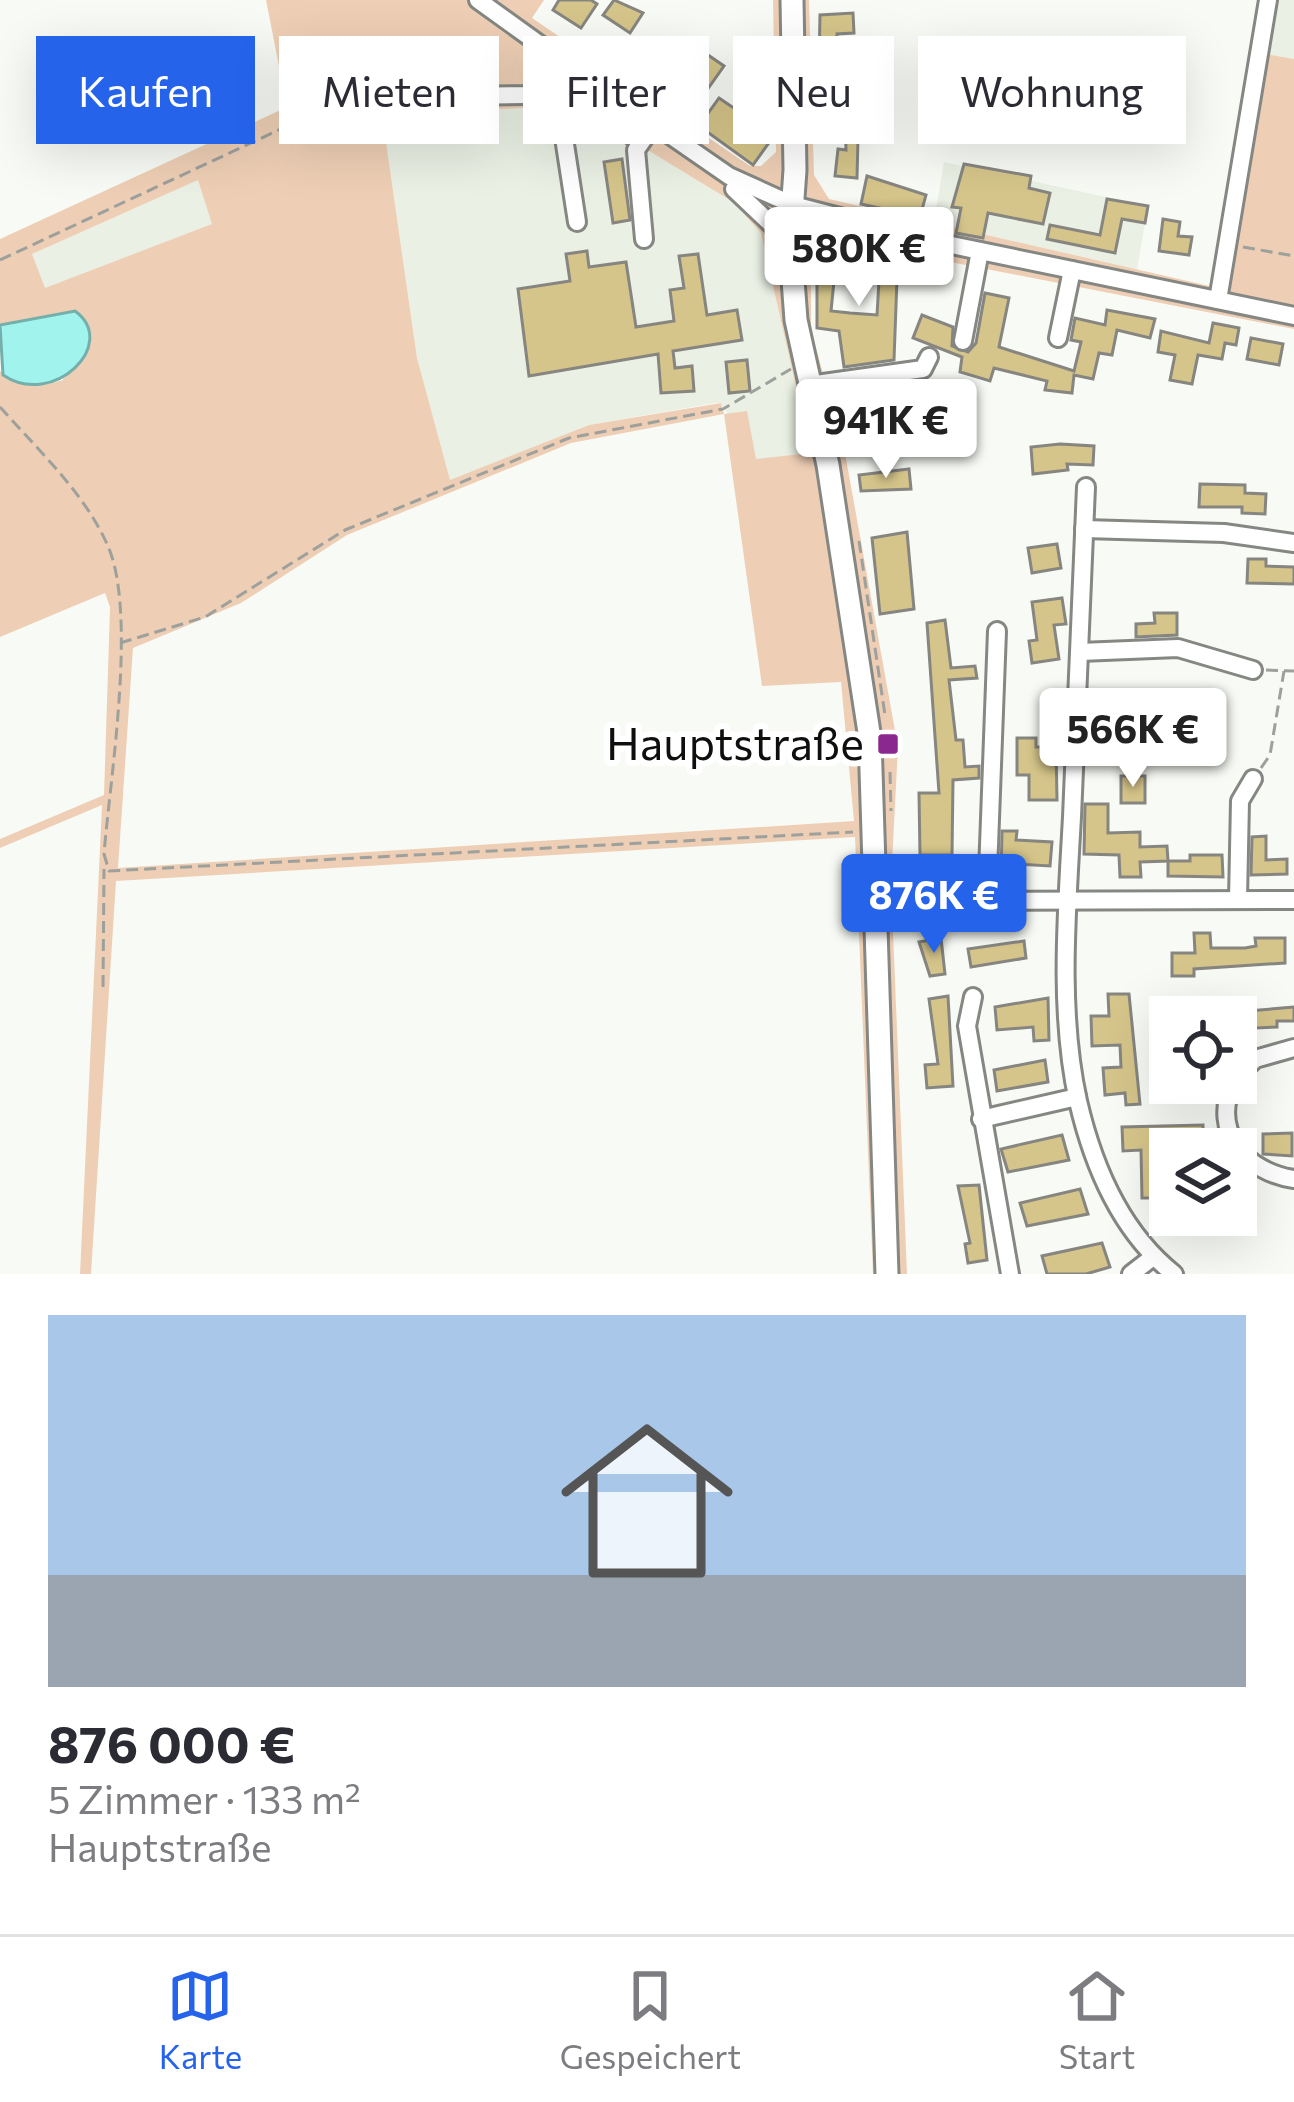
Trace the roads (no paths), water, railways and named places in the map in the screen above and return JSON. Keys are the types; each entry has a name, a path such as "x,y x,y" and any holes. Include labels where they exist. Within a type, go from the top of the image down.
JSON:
{"main road":[{"path":"792,0 794,288 861,660 873,831 887,1274"}],"street":[{"path":"478,0 529,36"},
{"path":"1218,300 1268,0"},
{"path":"561,144 577,222"},
{"path":"639,144 636,150 644,238"},
{"path":"666,144 747,198 773,226 794,288"},
{"path":"670,144 794,206 980,251 1294,316"},
{"path":"963,341 980,251"},
{"path":"1058,338 1072,270"},
{"path":"807,376 923,370 929,357"},
{"path":"1086,487 1068,899 1077,1097 1106,1185 1154,1257 1174,1274"},
{"path":"1084,529 1224,533 1294,543"},
{"path":"988,899 997,631"},
{"path":"1080,652 1178,648 1253,670"},
{"path":"1238,898 1240,801 1253,779"},
{"path":"875,901 1294,900"},
{"path":"973,997 967,1026 1010,1274"},
{"path":"1257,1059 1294,1048"},
{"path":"981,1119 1077,1097"},
{"path":"1227,1104 1232,1141 1257,1169 1294,1179"},
{"path":"1131,1274 1154,1257"}],"water":[{"path":"75,311 87,325 90,340 75,368 42,384 3,375 0,325"}],"place":[{"name":"Hauptstraße","path":"888,744"}]}
